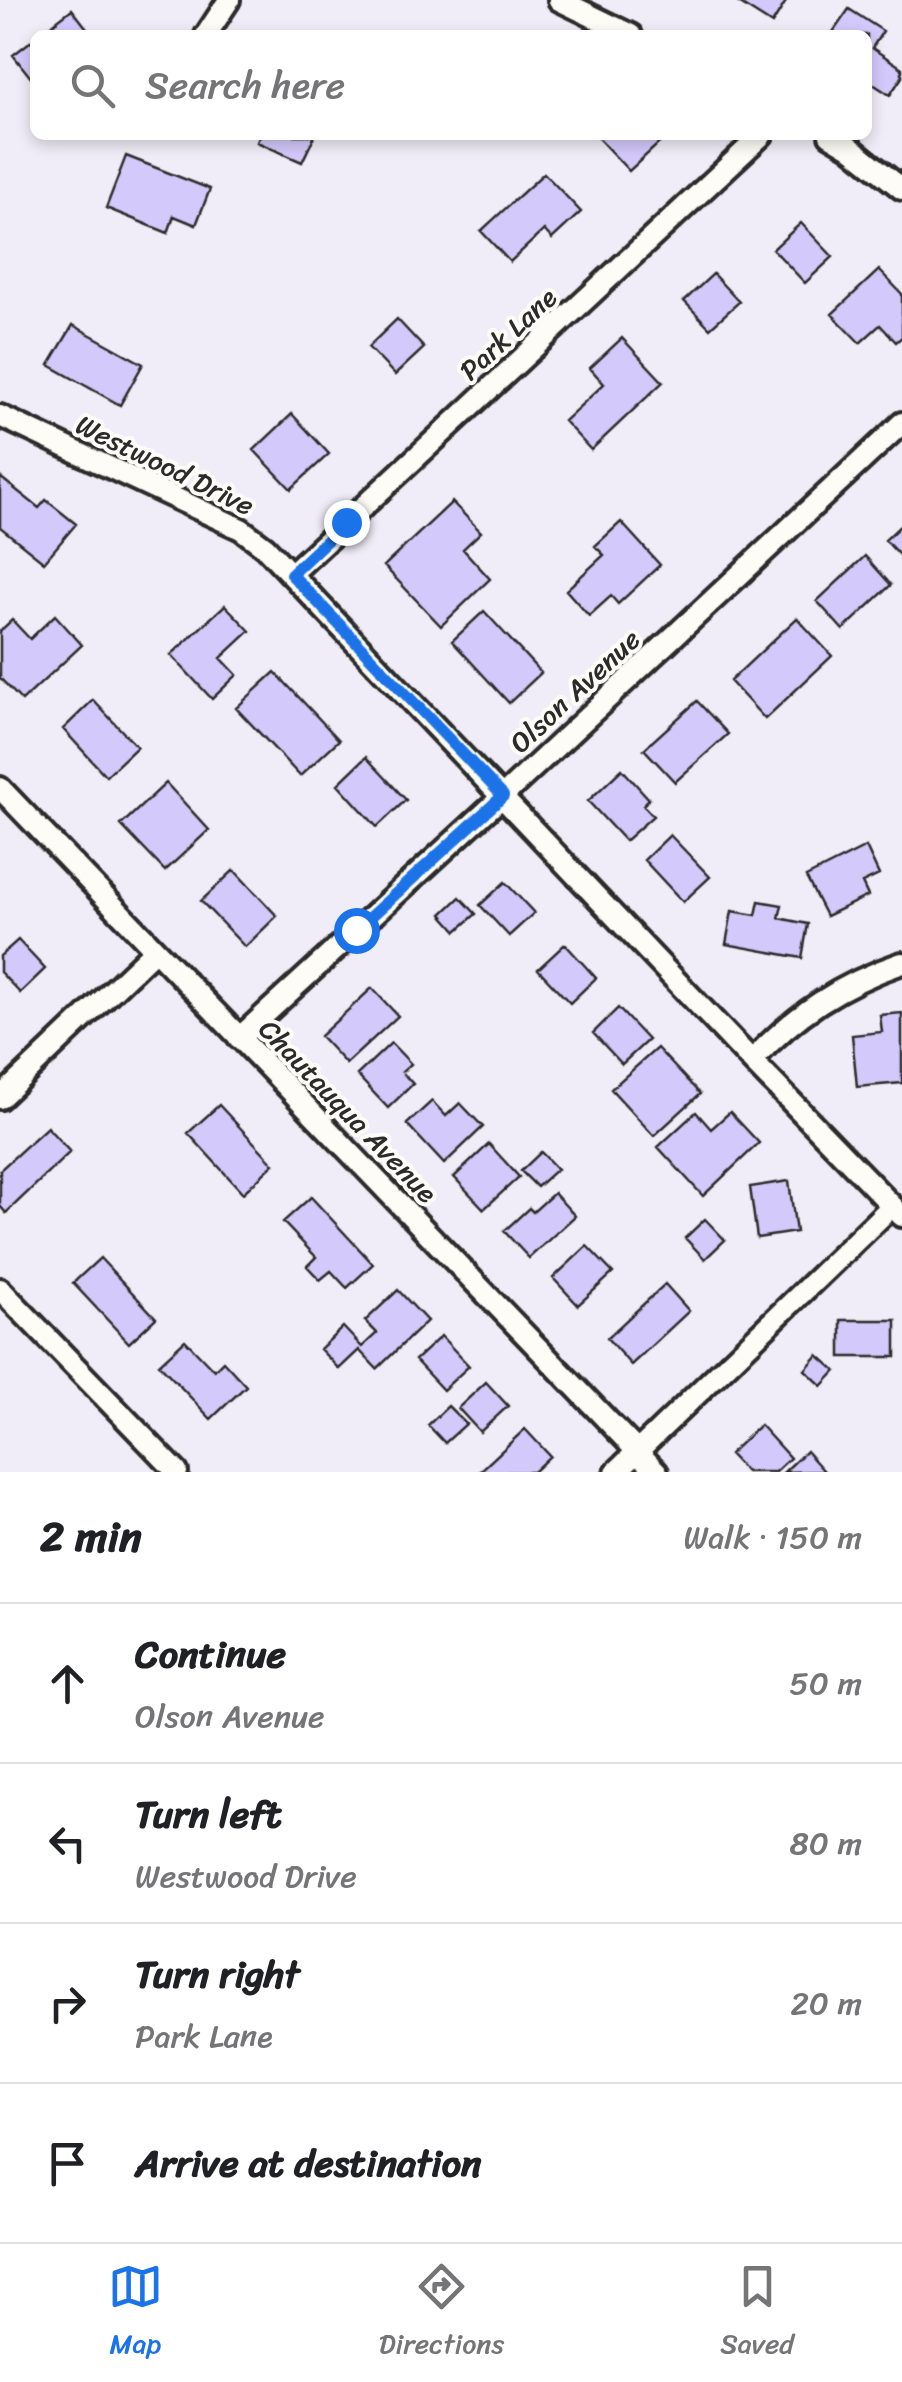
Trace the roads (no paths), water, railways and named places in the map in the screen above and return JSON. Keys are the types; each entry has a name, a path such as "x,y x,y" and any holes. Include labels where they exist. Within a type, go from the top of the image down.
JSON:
{"street":[{"path":"209,30 230,0"},
{"path":"559,0 621,30"},
{"name":"Park Lane","path":"291,574 757,140"},
{"path":"838,140 902,188"},
{"name":"Westwood Drive","path":"0,416 241,529 265,547 897,1211"},
{"name":"Olson Avenue","path":"239,1038 902,423"},
{"name":"Chautauqua Avenue","path":"0,788 656,1472"},
{"path":"0,1098 155,950"},
{"path":"752,1062 772,1038 809,1009 846,985 902,963"},
{"path":"616,1472 897,1211"},
{"path":"0,1288 177,1472"}]}
